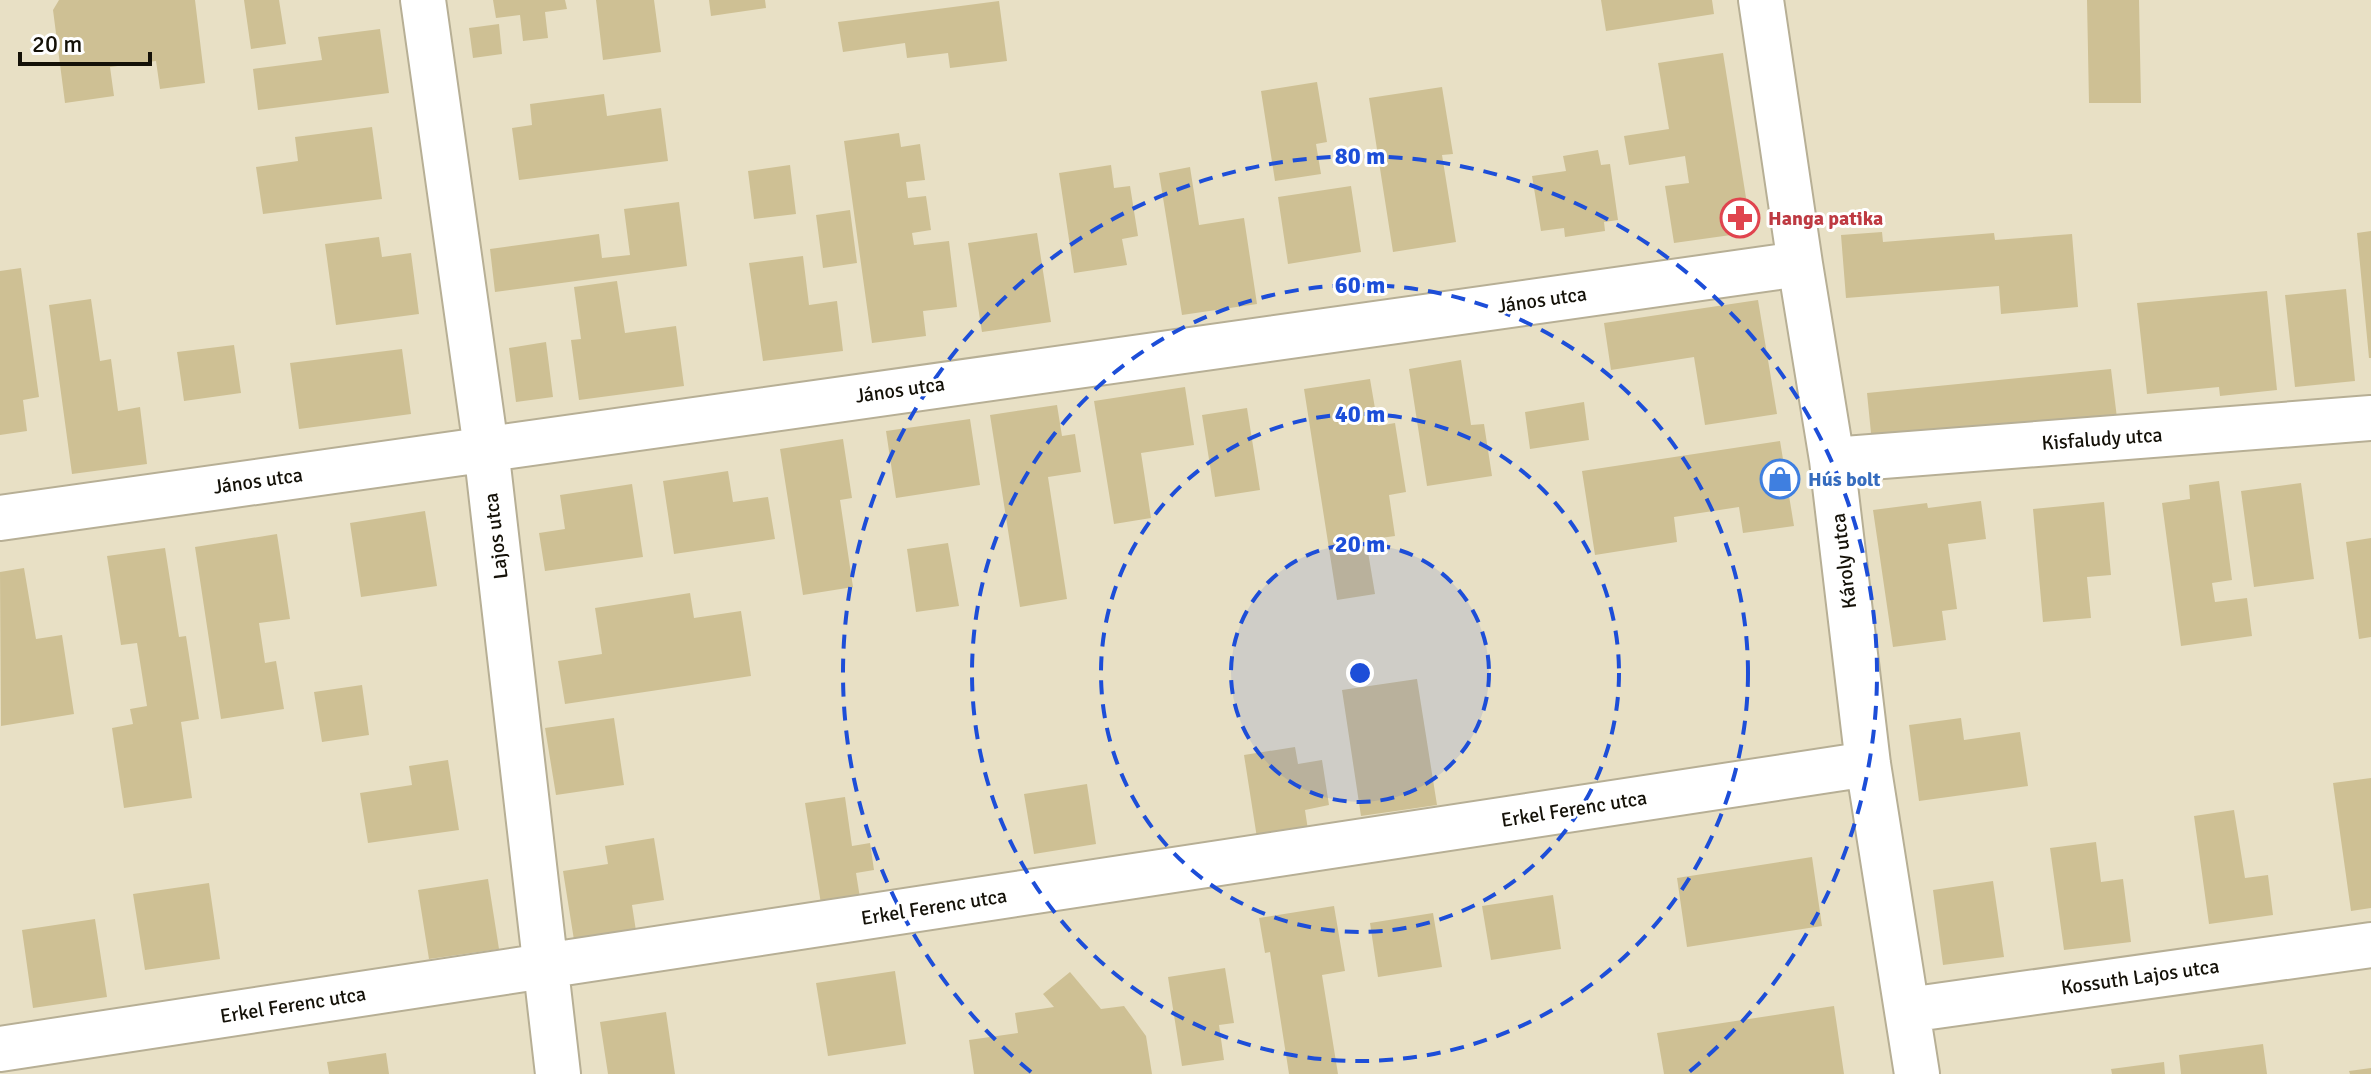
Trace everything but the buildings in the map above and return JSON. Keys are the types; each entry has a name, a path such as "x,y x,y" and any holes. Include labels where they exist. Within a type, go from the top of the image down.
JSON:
{"street":[{"name":"Lajos utca","path":"423,0 486,448 558,1074"},
{"name":"Károly utca","path":"1761,0 1832,460 1868,764 1917,1074"},
{"name":"János utca","path":"0,518 1800,264"},
{"name":"Kisfaludy utca","path":"1832,460 2371,418"},
{"name":"Erkel Ferenc utca","path":"0,1049 1868,764"},
{"name":"Kossuth Lajos utca","path":"1908,1010 2371,945"}],"place":[{"name":"Hanga patika","path":"1740,218"},
{"name":"Hús bolt","path":"1780,479"}]}
